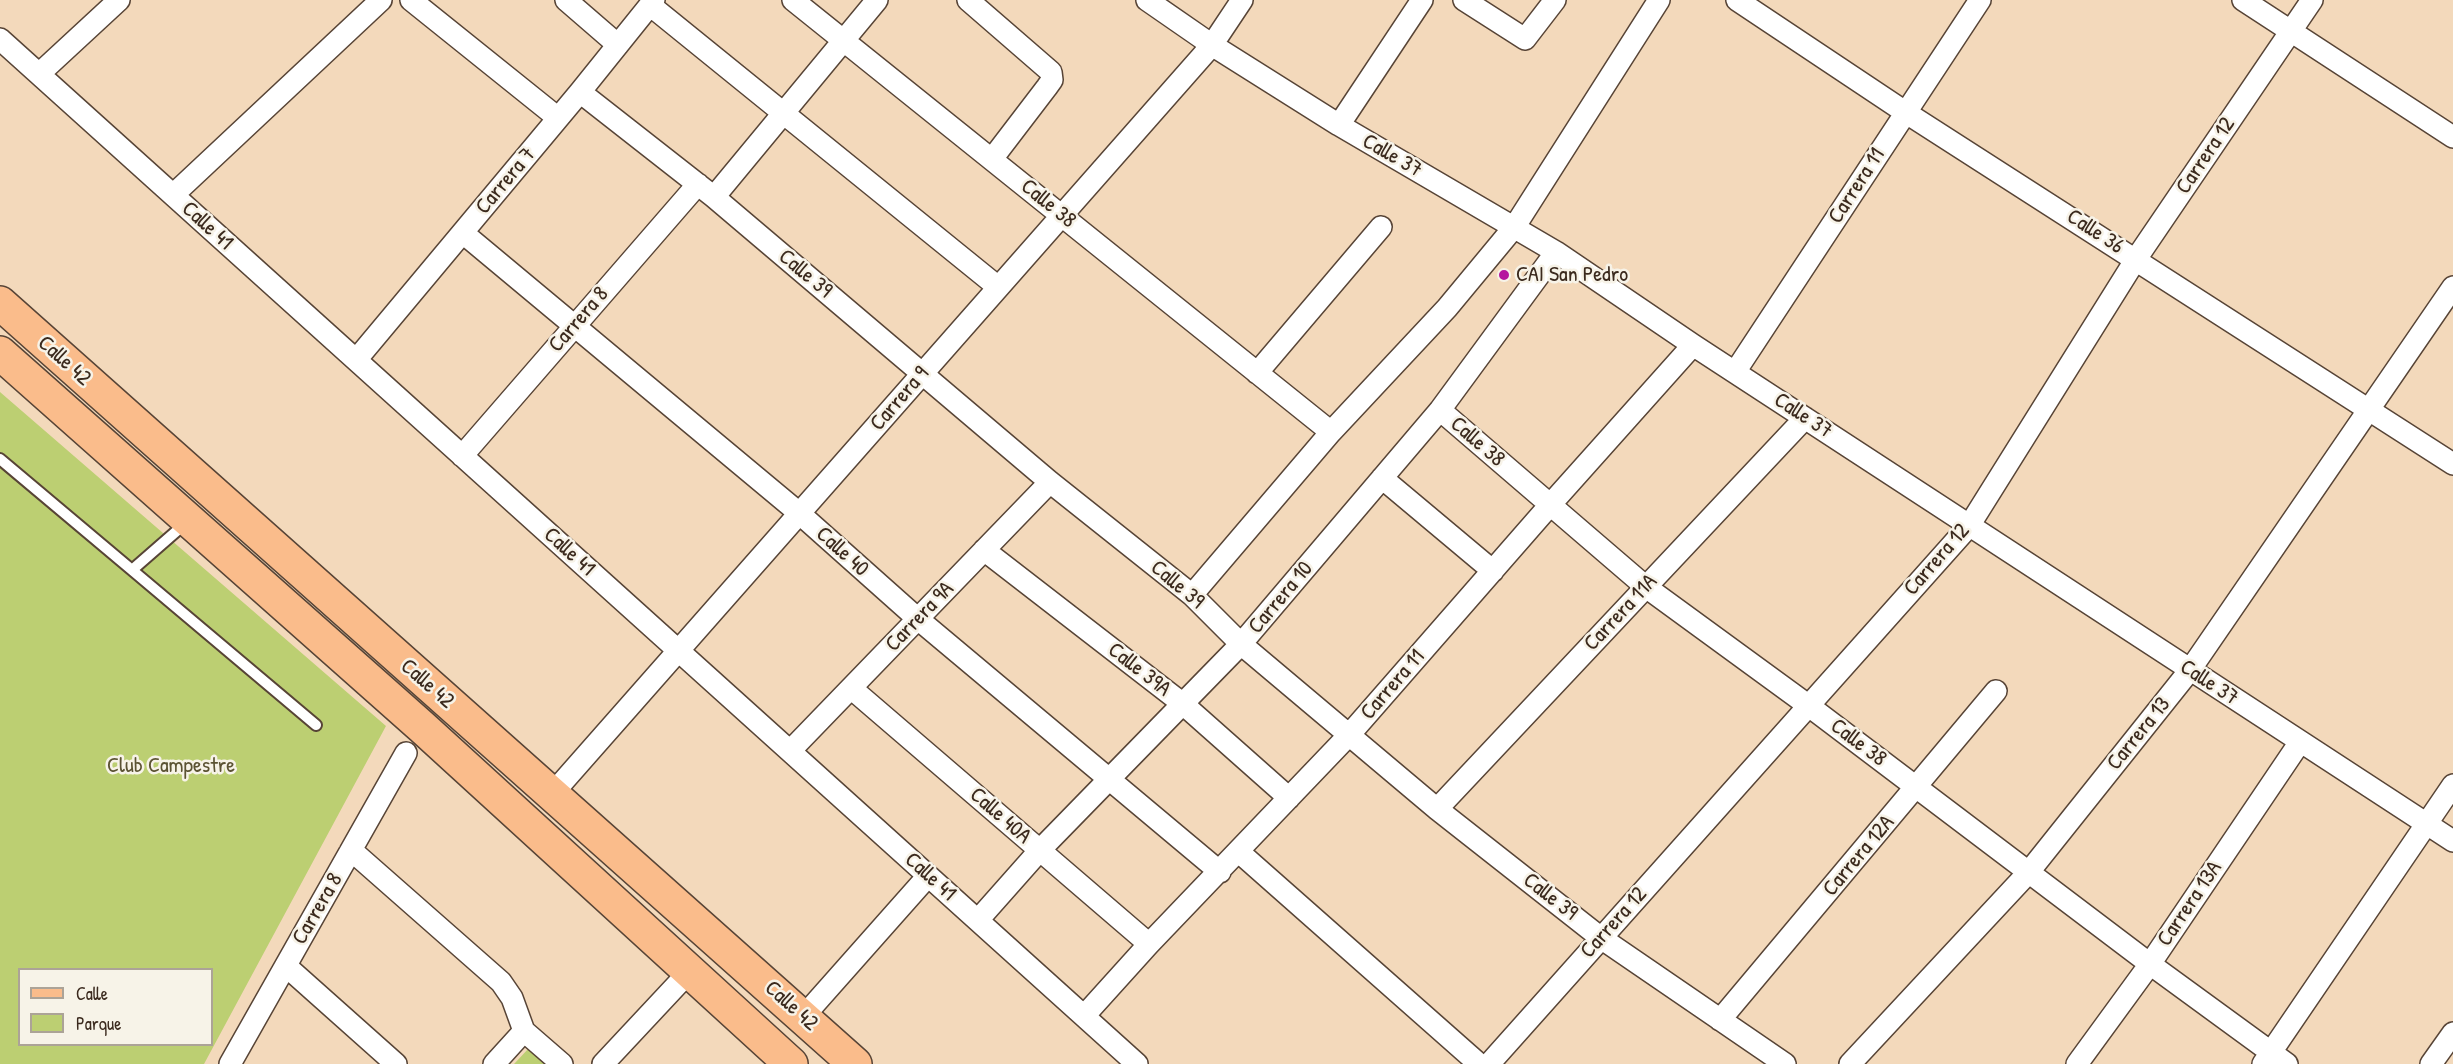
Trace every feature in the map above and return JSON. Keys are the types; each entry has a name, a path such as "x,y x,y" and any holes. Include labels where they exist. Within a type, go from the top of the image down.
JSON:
{"main road":[{"name":"Calle 42","path":"0,303 441,698 553,793 855,1064"},
{"name":"Calle 42","path":"0,353 422,727 791,1064"}],"street":[{"path":"39,74 119,0"},
{"path":"173,195 381,0"},
{"path":"411,0 558,118"},
{"path":"566,0 618,45"},
{"name":"Calle 38","path":"793,0 1330,432"},
{"name":"Carrera 8","path":"462,456 574,325 783,112 877,0"},
{"path":"968,0 1051,72 1052,80 992,159"},
{"name":"Calle 37","path":"1147,0 1212,45 1339,125 1557,252 1693,345 2453,841"},
{"name":"Carrera 9","path":"553,793 1212,45 1242,0"},
{"path":"1339,125 1422,0"},
{"path":"1464,0 1525,39 1555,0"},
{"path":"1192,595 1330,432 1447,308 1515,226 1659,0"},
{"name":"Calle 36","path":"1737,0 1905,112 2453,464"},
{"name":"Carrera 11","path":"1735,372 1980,0"},
{"path":"2243,0 2453,137"},
{"name":"Carrera 12","path":"1489,1064 1969,526 2136,259 2312,0"},
{"path":"652,3 998,287"},
{"name":"Carrera 7","path":"356,360 652,3"},
{"name":"Calle 41","path":"0,39 1084,1016 1133,1063"},
{"name":"Calle 39","path":"580,92 706,191 1050,482 1192,595 1241,644 1437,809 1601,938 1785,1064"},
{"path":"1257,373 1381,227"},
{"name":"Calle 40","path":"463,233 800,513 918,619 1220,872"},
{"name":"Carrera 10","path":"978,921 1040,850 1241,644 1440,410 1557,252"},
{"name":"Carrera 13","path":"1850,1064 2028,873 2190,670 2453,287"},
{"name":"Carrera 11","path":"1084,1016 1149,944 1349,735 1693,345"},
{"name":"Calle 38","path":"1440,410 1646,587 1809,706 2274,1060"},
{"name":"Carrera 11A","path":"1437,809 1805,418"},
{"path":"1382,478 1493,571"},
{"name":"Carrera 9A","path":"790,751 1050,482"},
{"name":"Calle 39A","path":"984,550 1183,704 1288,798"},
{"name":"Calle 40A","path":"851,688 1149,944"},
{"name":"Carrera 12A","path":"1720,1020 1996,691"},
{"name":"Carrera 13A","path":"2077,1064 2150,964 2300,742"},
{"name":"Carrera 8","path":"230,1064 406,753"},
{"path":"2274,1060 2453,785"},
{"path":"351,850 501,982 512,998 524,1031 562,1064"},
{"path":"1239,852 1479,1064"},
{"path":"803,1017 928,876"},
{"path":"286,966 396,1064"},
{"path":"603,1064 689,972"},
{"path":"494,1064 524,1031"},
{"path":"2431,1064 2453,1033"}],"lane":[{"path":"0,459 316,725"},
{"path":"132,570 188,521"}],"green space":[{"name":"Club Campestre","path":"0,392 386,726 204,1064 0,1064"},
{"path":"529,1048 547,1064 514,1064"}],"place":[{"name":"CAI San Pedro","path":"1504,275"}]}
